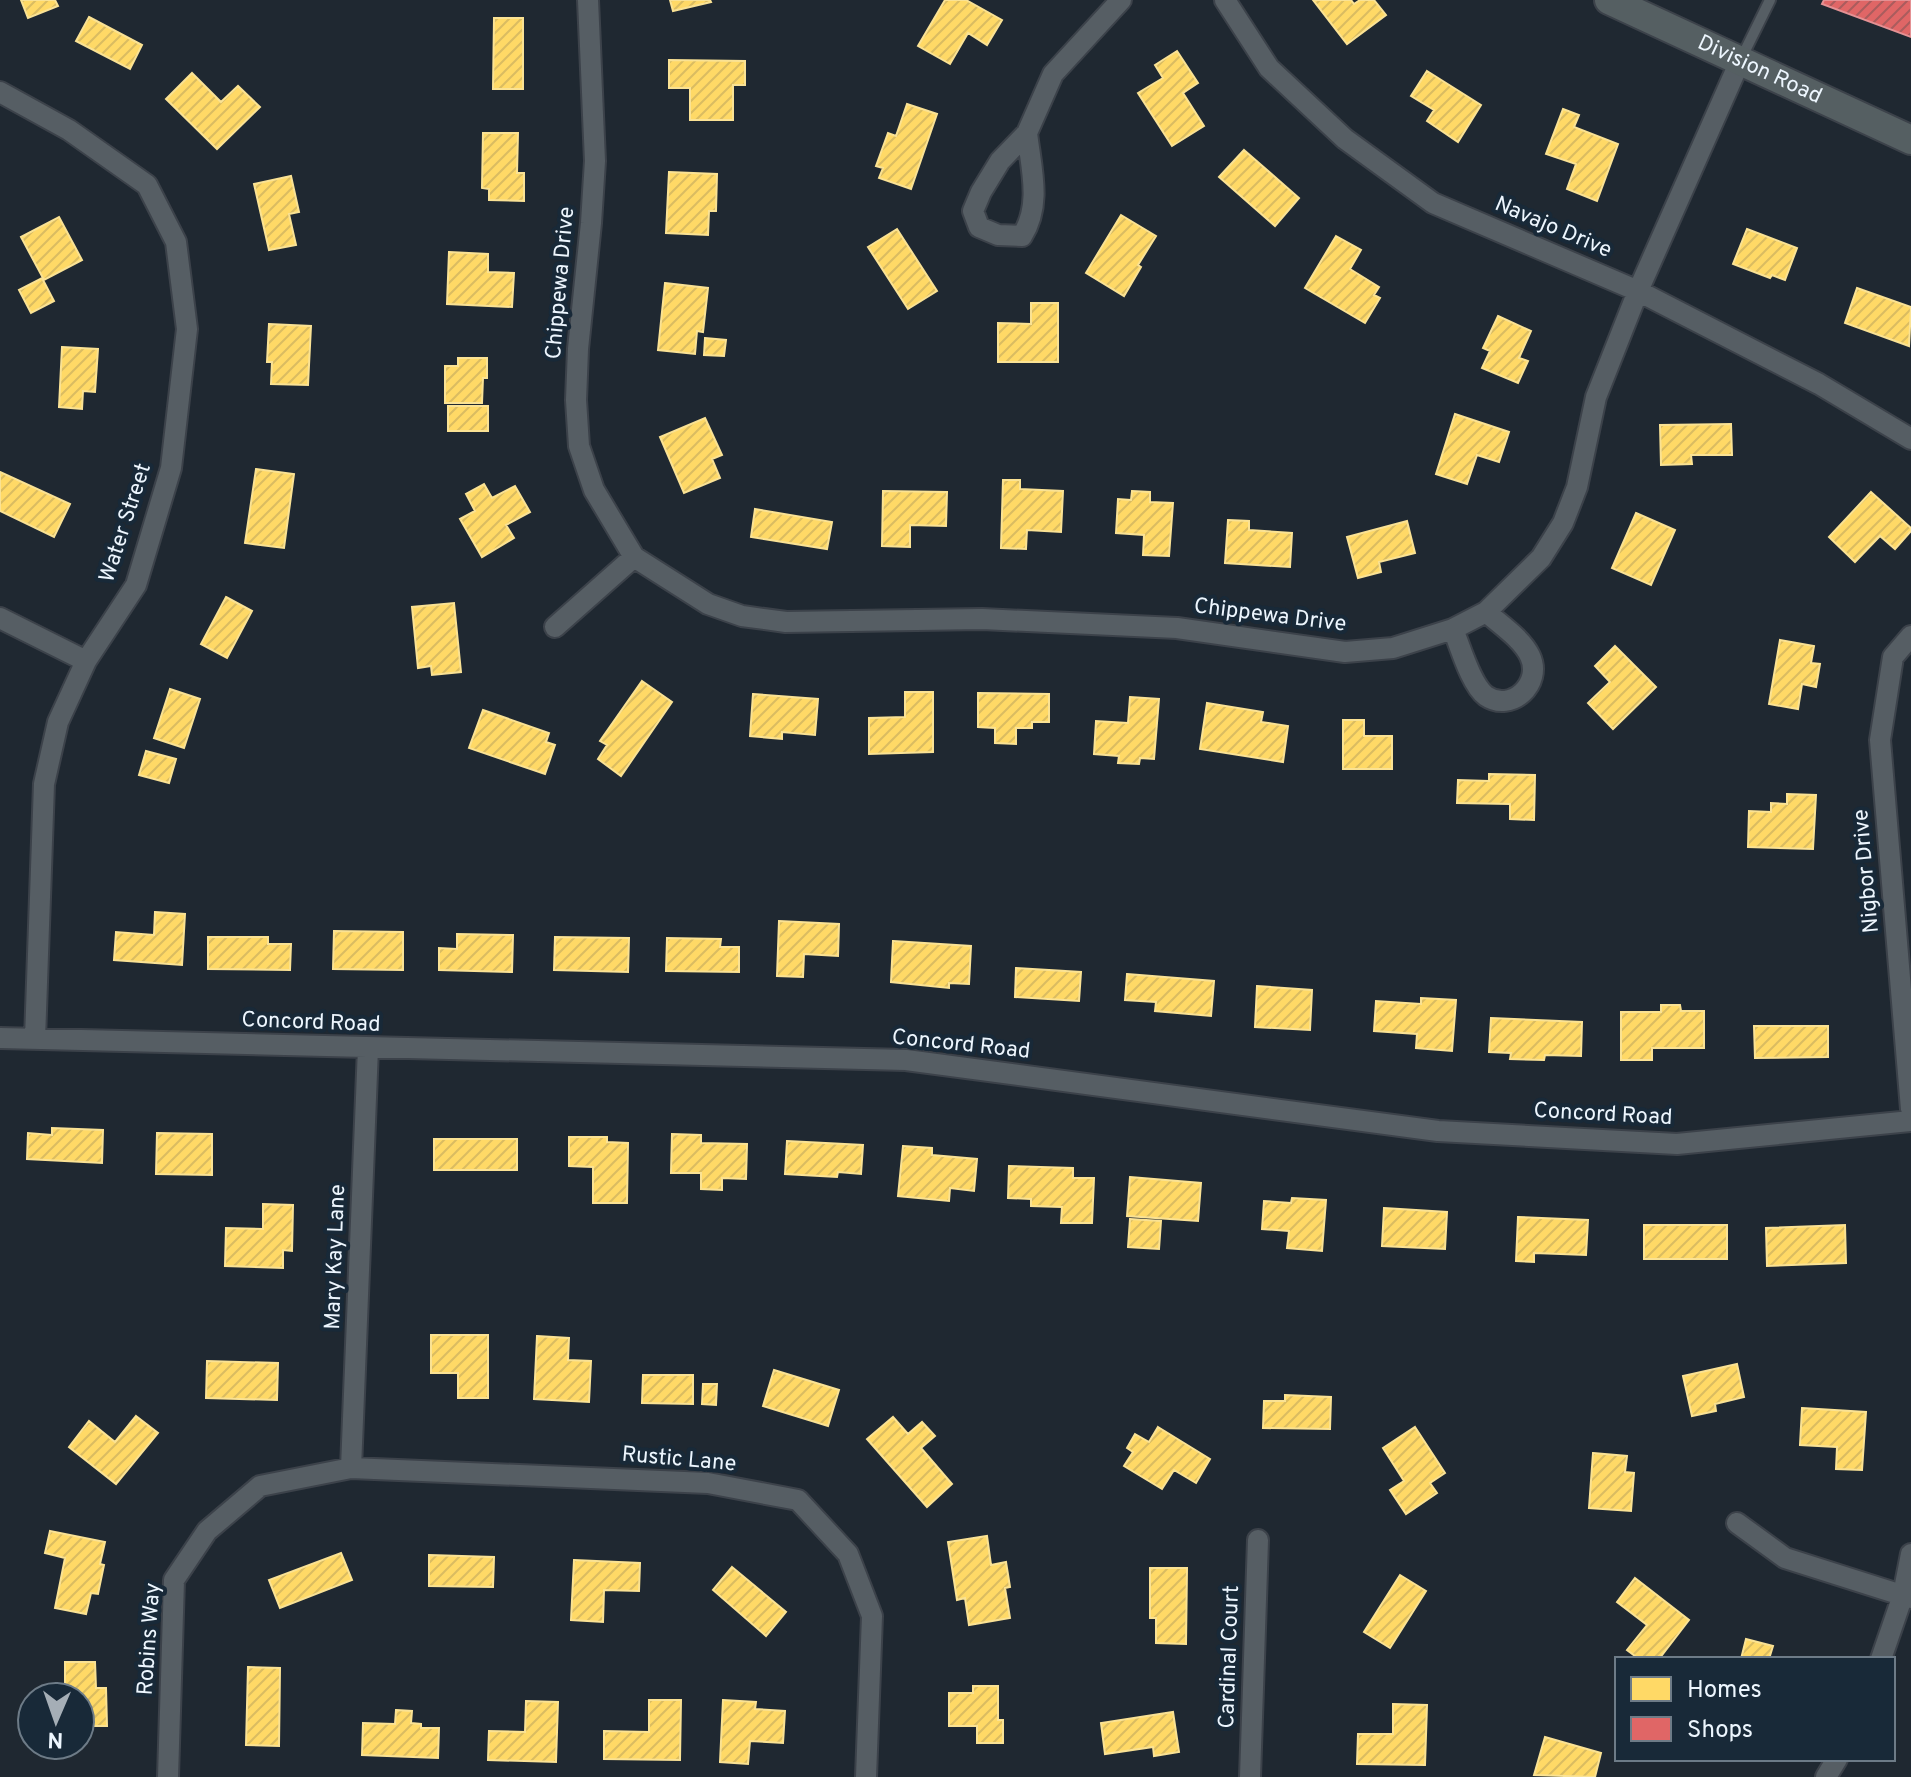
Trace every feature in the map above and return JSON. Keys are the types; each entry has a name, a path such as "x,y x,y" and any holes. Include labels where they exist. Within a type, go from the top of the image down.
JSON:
{"street":[{"name":"Chippewa Drive","path":"588,0 595,161 578,349 576,400 579,446 594,490 634,557 708,604 742,616 786,622 982,619 1177,628 1345,652 1393,648 1453,629 1486,612 1515,587 1541,558 1563,523 1577,487 1596,397 1638,291 1740,61"},
{"path":"1027,133 1035,203 1029,225 1022,236 998,235 979,227 973,211 981,192 1000,161 1027,133 1053,74 1121,0"},
{"name":"Navajo Drive","path":"1225,0 1269,68 1345,139 1433,203 1638,291 1819,384 1911,439"},
{"name":"Division Road","path":"1609,0 1911,140"},
{"name":"Water Street","path":"0,92 69,130 147,185 176,242 187,329 171,468 136,585 86,661 58,722 44,784 35,1039"},
{"path":"555,627 634,557"},
{"path":"1453,629 1476,686 1487,696 1502,701 1519,696 1533,680 1534,666 1529,653 1486,612"},
{"path":"0,618 86,661"},
{"name":"Nigbor Drive","path":"1911,636 1893,657 1880,740 1911,1109"},
{"name":"Concord Road","path":"0,1038 906,1060 1438,1131 1677,1144 1911,1121"},
{"name":"Mary Kay Lane","path":"351,1468 368,1048"},
{"name":"Robins Way","path":"168,1777 174,1580 207,1531 260,1486 351,1468"},
{"name":"Rustic Lane","path":"351,1468 708,1483 798,1500 848,1554 872,1616 866,1777"},
{"path":"1737,1523 1785,1558 1907,1597"},
{"name":"Cardinal Court","path":"1250,1777 1258,1540"},
{"path":"1882,1657 1907,1597 1911,1554"}],"lane":[{"path":"1740,61 1770,0"}],"building: Homes":[{"path":"21,0 55,0 58,6 28,18"},
{"path":"670,0 710,0 711,2 673,11"},
{"path":"945,0 966,0 1002,20 987,45 968,33 950,64 918,46"},
{"path":"1313,0 1351,0 1354,4 1360,0 1374,0 1386,15 1347,44"},
{"path":"89,17 142,45 130,69 76,41"},
{"path":"494,18 523,18 523,89 493,89"},
{"path":"1177,51 1198,83 1183,93 1204,126 1172,146 1138,93 1163,78 1155,65"},
{"path":"669,60 745,61 745,85 733,85 733,120 690,120 690,88 669,88"},
{"path":"1427,71 1481,105 1458,142 1427,121 1434,110 1411,96"},
{"path":"192,73 221,102 238,86 260,107 217,149 166,99"},
{"path":"907,104 937,114 911,189 879,178 883,168 876,166 888,133 896,136"},
{"path":"1563,109 1579,115 1574,127 1618,144 1597,201 1567,189 1576,164 1546,154"},
{"path":"483,133 518,133 517,173 524,173 524,201 489,200 489,189 482,188"},
{"path":"1244,150 1299,198 1275,226 1219,177"},
{"path":"669,172 717,174 716,211 709,211 708,235 666,233"},
{"path":"291,176 299,212 289,214 296,245 269,250 254,184"},
{"path":"1121,215 1156,236 1124,296 1086,273"},
{"path":"59,217 82,260 44,280 21,237"},
{"path":"897,229 937,291 908,309 868,247"},
{"path":"1747,229 1797,248 1785,280 1772,275 1770,278 1733,264"},
{"path":"1336,236 1361,250 1350,269 1379,287 1374,295 1380,298 1365,323 1305,288"},
{"path":"449,252 488,254 488,272 514,273 512,307 447,304"},
{"path":"42,278 54,301 31,313 19,290"},
{"path":"665,283 708,288 703,332 697,331 695,354 658,350"},
{"path":"1857,288 1911,307 1909,346 1845,323"},
{"path":"1031,303 1058,303 1058,362 998,362 998,323 1031,324"},
{"path":"1498,316 1531,331 1519,358 1528,361 1518,383 1482,368 1490,351 1483,348"},
{"path":"269,324 311,326 308,385 271,384 272,362 267,362"},
{"path":"705,338 726,340 724,356 704,355"},
{"path":"62,347 98,349 95,392 83,391 82,409 59,407"},
{"path":"458,358 487,358 482,403 445,403 445,366 458,366"},
{"path":"448,406 488,406 488,431 448,431"},
{"path":"1455,414 1509,432 1499,462 1477,455 1467,484 1436,474"},
{"path":"705,418 722,455 712,459 720,478 684,493 660,437"},
{"path":"1731,424 1732,455 1691,455 1692,464 1661,465 1660,425"},
{"path":"256,469 294,474 284,548 245,543"},
{"path":"0,472 70,504 54,537 0,511"},
{"path":"1003,480 1020,480 1020,489 1063,491 1061,532 1027,530 1026,549 1001,548"},
{"path":"484,484 492,498 515,486 530,512 506,525 514,538 482,557 460,519 475,511 466,494"},
{"path":"883,491 947,492 946,526 910,525 910,547 882,546"},
{"path":"1132,491 1150,492 1150,502 1173,503 1169,556 1143,555 1144,535 1116,533 1118,499 1131,500"},
{"path":"1871,492 1911,531 1895,549 1880,536 1855,562 1829,537"},
{"path":"755,509 832,522 827,549 751,537"},
{"path":"1636,513 1675,530 1651,585 1612,568"},
{"path":"1228,520 1249,521 1249,530 1292,533 1290,567 1225,563"},
{"path":"1407,521 1415,553 1379,562 1381,572 1358,578 1347,537"},
{"path":"226,597 252,611 227,658 201,644"},
{"path":"454,603 461,672 432,675 431,666 418,668 412,607"},
{"path":"1780,640 1814,646 1811,663 1820,664 1816,687 1802,684 1798,709 1769,704"},
{"path":"1615,646 1656,687 1613,729 1588,703 1610,682 1595,666"},
{"path":"642,681 672,702 621,776 598,759 607,745 600,741"},
{"path":"170,689 200,699 184,748 154,738"},
{"path":"905,692 933,692 933,752 869,754 869,718 905,717"},
{"path":"978,693 1049,694 1049,722 1032,722 1032,728 1016,728 1016,744 995,743 995,728 978,727"},
{"path":"753,694 818,699 815,735 782,732 782,739 750,736"},
{"path":"1130,697 1159,699 1154,759 1140,758 1139,764 1118,763 1119,756 1094,754 1096,721 1128,723"},
{"path":"1207,703 1263,712 1261,722 1288,726 1283,762 1200,749"},
{"path":"483,710 549,733 546,742 555,745 545,774 469,748"},
{"path":"1343,720 1364,720 1364,736 1392,736 1392,769 1343,769"},
{"path":"146,751 176,759 169,783 139,775"},
{"path":"1489,774 1535,775 1534,820 1510,819 1510,804 1457,803 1458,780 1489,781"},
{"path":"1787,794 1816,795 1813,849 1748,847 1749,811 1771,812 1771,803 1787,804"},
{"path":"155,912 185,914 182,965 114,960 116,932 154,935"},
{"path":"779,921 839,924 838,956 804,954 803,977 777,976"},
{"path":"334,931 403,932 403,970 333,969"},
{"path":"457,934 513,935 512,972 439,970 439,948 457,949"},
{"path":"208,937 268,937 268,944 291,944 290,970 208,969"},
{"path":"555,937 629,938 628,972 554,970"},
{"path":"667,938 721,939 720,947 739,947 739,972 666,971"},
{"path":"893,941 971,946 969,984 949,983 949,988 891,982"},
{"path":"1016,968 1081,972 1079,1001 1015,997"},
{"path":"1127,974 1214,981 1211,1016 1155,1011 1156,1002 1125,1000"},
{"path":"1257,986 1312,990 1310,1030 1255,1027"},
{"path":"1421,998 1456,1000 1452,1051 1416,1048 1417,1034 1374,1031 1376,1001 1421,1004"},
{"path":"1661,1005 1680,1005 1681,1011 1704,1011 1704,1048 1652,1048 1652,1060 1621,1060 1621,1012 1661,1012"},
{"path":"1491,1018 1582,1022 1581,1056 1545,1055 1544,1060 1510,1059 1511,1053 1489,1052"},
{"path":"1754,1026 1828,1026 1828,1057 1755,1058"},
{"path":"52,1128 103,1130 102,1163 27,1159 28,1133 52,1135"},
{"path":"157,1133 212,1134 212,1175 156,1174"},
{"path":"672,1134 701,1135 701,1143 747,1144 746,1179 722,1178 722,1190 701,1189 701,1173 671,1173"},
{"path":"569,1137 607,1137 607,1142 628,1143 627,1203 593,1203 593,1167 569,1166"},
{"path":"434,1139 517,1139 517,1170 434,1170"},
{"path":"787,1141 863,1145 861,1174 838,1172 837,1177 785,1174"},
{"path":"903,1146 932,1148 932,1155 977,1159 974,1191 950,1188 949,1201 898,1196"},
{"path":"1009,1166 1073,1168 1073,1178 1094,1178 1092,1223 1061,1223 1062,1207 1031,1206 1031,1199 1008,1198"},
{"path":"1130,1177 1201,1183 1198,1221 1127,1216"},
{"path":"1292,1198 1326,1200 1322,1251 1287,1248 1289,1231 1262,1229 1264,1201 1291,1203"},
{"path":"263,1204 293,1205 292,1251 283,1250 283,1268 225,1266 226,1228 263,1229"},
{"path":"1384,1208 1447,1212 1445,1249 1382,1246"},
{"path":"1518,1217 1588,1220 1586,1255 1534,1253 1534,1262 1516,1261"},
{"path":"1130,1219 1161,1221 1159,1249 1128,1247"},
{"path":"1644,1225 1727,1225 1727,1259 1644,1259"},
{"path":"1845,1225 1846,1263 1767,1266 1766,1228"},
{"path":"431,1335 488,1335 488,1398 458,1398 458,1373 431,1373"},
{"path":"537,1336 569,1338 568,1360 591,1361 589,1402 534,1399"},
{"path":"207,1361 278,1363 277,1400 206,1398"},
{"path":"1737,1364 1744,1397 1715,1404 1716,1411 1692,1416 1683,1376"},
{"path":"774,1370 839,1390 828,1426 763,1406"},
{"path":"643,1375 693,1375 693,1404 642,1403"},
{"path":"703,1384 717,1384 716,1405 702,1404"},
{"path":"1285,1395 1331,1397 1330,1429 1263,1428 1264,1401 1285,1401"},
{"path":"1802,1408 1866,1412 1862,1470 1836,1469 1837,1447 1800,1445"},
{"path":"136,1416 158,1433 116,1484 69,1447 89,1421 115,1442"},
{"path":"893,1417 908,1434 922,1422 935,1436 921,1448 952,1484 927,1507 867,1439"},
{"path":"1158,1427 1210,1459 1196,1483 1174,1470 1162,1489 1124,1466 1133,1452 1127,1448 1135,1434 1149,1442"},
{"path":"1415,1427 1445,1473 1430,1483 1437,1493 1406,1514 1390,1490 1404,1481 1383,1448"},
{"path":"1593,1453 1627,1456 1625,1472 1634,1473 1631,1511 1589,1508"},
{"path":"50,1531 105,1542 98,1594 91,1593 86,1614 55,1608 65,1558 45,1553"},
{"path":"987,1536 991,1565 1006,1562 1010,1587 1005,1588 1010,1618 969,1625 965,1598 957,1600 948,1542"},
{"path":"341,1553 352,1580 280,1608 269,1580"},
{"path":"429,1555 494,1557 493,1587 429,1586"},
{"path":"574,1560 640,1563 639,1591 604,1590 603,1622 571,1620"},
{"path":"732,1567 786,1612 766,1636 713,1590"},
{"path":"1150,1568 1187,1568 1186,1644 1156,1643 1156,1618 1150,1618"},
{"path":"1400,1575 1426,1591 1390,1648 1364,1632"},
{"path":"1635,1578 1689,1620 1661,1657 1636,1657 1627,1650 1647,1625 1617,1602"},
{"path":"1746,1639 1773,1646 1770,1657 1742,1657"},
{"path":"65,1662 95,1662 96,1681 65,1681"},
{"path":"248,1667 280,1668 279,1746 246,1745"},
{"path":"973,1686 998,1686 998,1720 1003,1720 1003,1743 977,1743 977,1726 949,1726 949,1693 973,1693"},
{"path":"96,1688 106,1688 107,1726 96,1726"},
{"path":"649,1700 681,1700 680,1760 604,1759 604,1731 649,1732"},
{"path":"723,1700 756,1702 755,1709 785,1711 783,1743 750,1741 748,1764 720,1762"},
{"path":"526,1701 558,1702 556,1762 488,1760 489,1731 525,1732"},
{"path":"1393,1704 1427,1705 1425,1765 1357,1764 1358,1734 1393,1734"},
{"path":"396,1710 412,1711 411,1723 421,1724 421,1728 439,1728 438,1758 362,1755 363,1723 395,1724"},
{"path":"1173,1712 1179,1752 1154,1756 1153,1747 1105,1754 1101,1723"},
{"path":"1545,1737 1601,1753 1595,1777 1534,1775"}],"building: Shops":[{"path":"1824,0 1911,0 1911,37 1822,4"}]}
